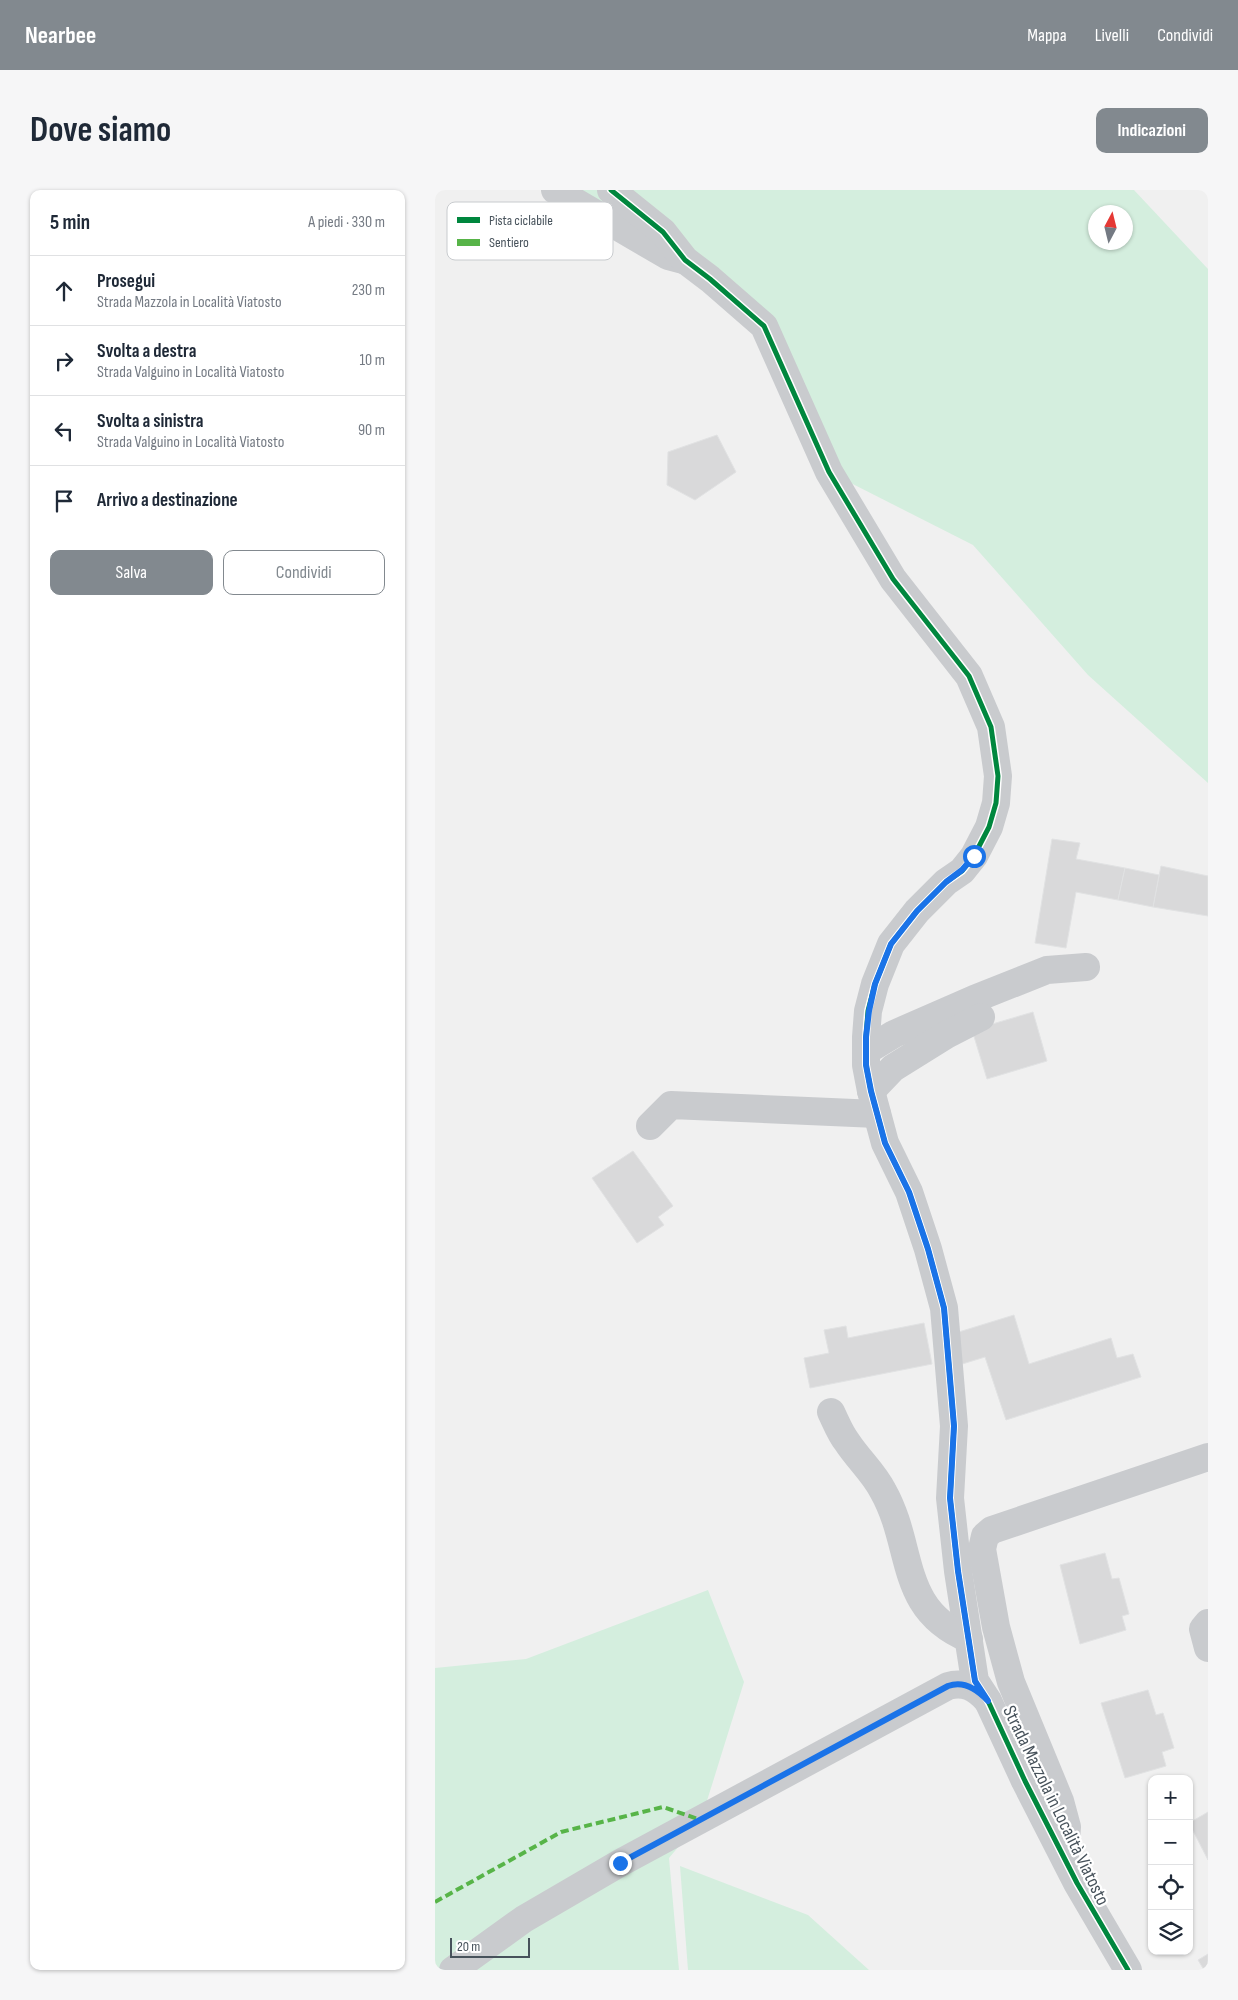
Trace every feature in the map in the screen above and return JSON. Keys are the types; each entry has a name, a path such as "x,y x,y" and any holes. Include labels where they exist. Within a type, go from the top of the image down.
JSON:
{"street":[{"path":"555,190 576,202"},
{"name":"Strada Mazzola in Località Viatosto","path":"611,190 663,232 685,260 764,326 829,472 893,579 969,676 991,727 999,776 996,803 989,827 974,856 962,870 946,882 917,911 891,944 873,993 869,1011 866,1065 885,1143 909,1192 928,1249 944,1308 954,1426 950,1498 959,1579 975,1681 988,1701 1025,1781 1065,1860 1107,1938 1128,1970"},
{"path":"613,224 668,256 685,260"},
{"path":"866,1051 894,1034 1047,970 1086,967"},
{"path":"650,1126 671,1105 874,1103 893,1068 946,1035 981,1017"},
{"path":"831,1412 846,1441 883,1490 896,1521 916,1593 930,1614 955,1633 969,1639"},
{"path":"1065,1860 1067,1827 1060,1801 1011,1682 996,1628 982,1549 985,1536 993,1530 1208,1457"},
{"path":"1208,1623 1203,1629 1208,1648"},
{"path":"453,1970 524,1919 588,1882 948,1686 956,1683 978,1690 988,1701"}],"green space":[{"path":"555,190 1134,190 1208,269 1208,783 1088,675 973,545 829,472 764,326 613,228 613,202 573,202"},
{"path":"708,1590 744,1682 701,1820 669,1858 679,1970 435,1970 435,1668 526,1659"},
{"path":"680,1866 808,1915 869,1970 688,1970"}],"building":[{"path":"717,435 736,472 695,500 667,485 668,452"},
{"path":"1052,839 1080,843 1076,859 1125,868 1118,900 1076,892 1066,948 1035,943"},
{"path":"1161,866 1208,876 1208,916 1153,907"},
{"path":"1125,868 1159,875 1153,907 1118,900"},
{"path":"1033,1012 1047,1061 987,1079 972,1030"},
{"path":"633,1151 673,1206 658,1217 664,1225 637,1243 592,1178"},
{"path":"1014,1315 1029,1364 1111,1338 1117,1358 1133,1354 1141,1377 1006,1420 985,1357 959,1365 949,1335"},
{"path":"924,1323 932,1364 810,1388 804,1358 829,1353 824,1330 846,1326 848,1338"},
{"path":"1105,1553 1112,1579 1119,1578 1129,1614 1122,1616 1126,1630 1080,1644 1060,1565"},
{"path":"1148,1690 1156,1715 1163,1713 1174,1748 1162,1752 1166,1766 1125,1778 1101,1703"},
{"path":"1208,1812 1208,1860 1193,1831 1193,1821"},
{"path":"1208,1954 1208,1970 1204,1970 1198,1960"}],"marked path":[{"path":"435,1902 561,1832 663,1807 701,1820"}],"cycle path":[{"path":"611,190 663,232 685,260 764,326 829,472 893,579 969,676 991,727 998,776 996,803 989,827 974,856 962,871 946,882 917,911 891,944 875,984 868,1011 866,1065 885,1143 909,1192 928,1249 944,1308 954,1426 950,1498 958,1571 975,1681 988,1701 1025,1781 1077,1883 1128,1970"}],"route":[{"path":"620,1863 948,1686 956,1683 978,1690 988,1701 975,1681 958,1571 950,1498 954,1426 944,1308 928,1249 909,1192 885,1143 866,1065 866,1037 869,1011 875,984 891,944 917,911 946,882 962,870 974,856"}]}
